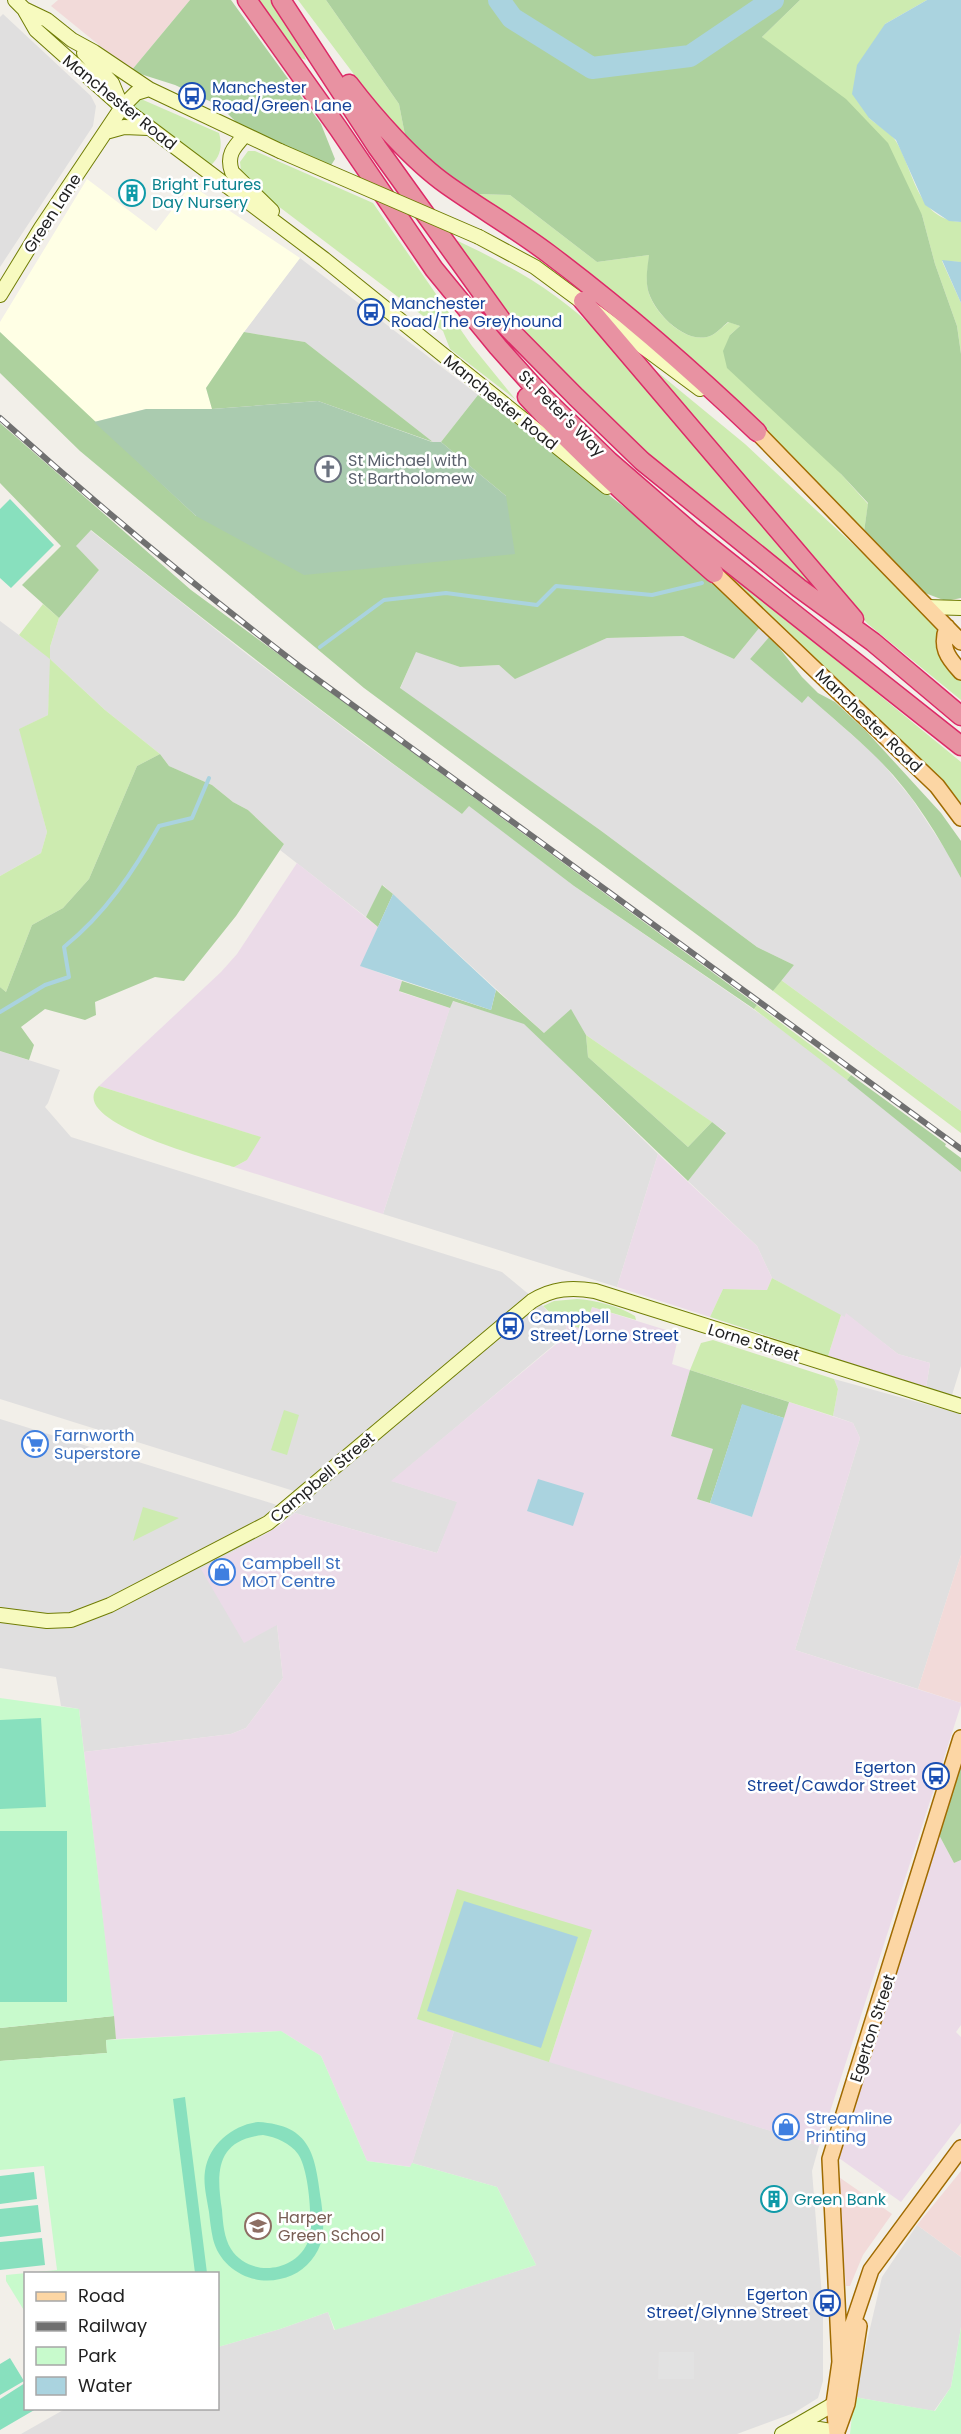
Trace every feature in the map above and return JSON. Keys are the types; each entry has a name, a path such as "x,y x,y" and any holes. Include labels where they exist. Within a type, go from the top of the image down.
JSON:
{"highway":[{"name":"St. Peter's Way","path":"247,0 434,269 541,395 609,461 691,532 961,746"},
{"name":"St. Peter's Way","path":"282,0 377,147 505,325 642,461 799,588 873,642 961,716"},
{"path":"282,0 363,103 417,159 446,184 517,230 592,286 704,381 757,432"},
{"path":"434,269 465,319 513,381 573,444 714,573"},
{"path":"583,301 873,642"}],"main road":[{"name":"Manchester Road","path":"20,4 149,88 280,151 479,237 535,267 757,432 961,642"},
{"name":"Manchester Road","path":"20,4 36,30 122,107 324,259 714,573 937,786 961,818"},
{"path":"72,40 112,83 122,107"},
{"name":"Green Lane","path":"0,295 41,228 122,107 136,93 149,88"},
{"path":"106,132 124,127 151,129"},
{"path":"246,135 230,153 229,163 232,172 324,259"},
{"path":"927,607 961,608"},
{"path":"961,614 947,627 944,635 944,650 961,672"},
{"name":"Lorne Street","path":"546,1292 577,1288 596,1291 961,1406"},
{"name":"Campbell Street","path":"0,1615 48,1622 71,1620 120,1600 268,1523 532,1301 546,1292"},
{"name":"Egerton Street","path":"840,2362 830,2160 961,1738"},
{"path":"837,2433 834,2404 840,2362 861,2293 871,2270 961,2148"},
{"path":"837,2433 847,2404 860,2320 861,2293"},
{"path":"786,2433 834,2404"},
{"path":"786,2433 819,2429 837,2433"}],"shaded area":[{"path":"58,0 190,0 131,71 51,6"},
{"path":"3,14 91,96 96,106 93,126 0,267 0,17"},
{"path":"87,179 156,231 191,185 300,258 244,332 206,388 212,409 146,409 94,422 0,332 0,322"},
{"path":"300,258 478,395 441,442 433,442 305,342 244,332"},
{"path":"318,401 432,442 441,442 506,496 515,554 304,575 196,516 94,422 146,409 212,409"},
{"path":"90,530 365,744 462,814 469,805 574,886 763,1016 824,1061 961,1172 961,1366 952,1395 926,1388 930,1363 898,1354 846,1314 845,1318 772,1278 757,1246 688,1181 726,1132 586,1035 571,1010 544,1033 383,885 366,917 280,850 284,844 248,810 233,802 212,785 169,766 160,754 105,710 51,660 48,715 20,729 47,832 41,853 0,876 0,621 50,658 50,647 59,618 99,570 75,546"},
{"path":"760,627 770,636 750,659 802,702 807,695 878,758 912,799 947,852 961,878 961,1111 781,980 794,965 757,947 600,830 400,689 416,651 460,667 499,665 515,678 607,638 683,636 734,659"},
{"path":"297,863 378,927 361,966 402,981 400,992 450,1008 383,1214 234,1167 247,1160 260,1137 99,1086 221,972 237,954"},
{"path":"452,1001 524,1023 658,1154 617,1287 383,1214"},
{"path":"0,1051 60,1070 45,1107 71,1137 502,1272 543,1306 552,1317 566,1324 567,1334 392,1481 458,1502 437,1553 295,1513 259,1538 201,1569 277,1625 283,1678 246,1728 231,1734 84,1752 79,1709 61,1706 56,1677 0,1668 0,1419 274,1504 294,1513 313,1497 0,1399"},
{"path":"658,1154 757,1246 772,1278 767,1290 723,1289 710,1317 617,1287"},
{"path":"592,1307 679,1334 672,1364 690,1370 671,1435 714,1449 697,1499 752,1517 789,1402 853,1423 860,1438 795,1650 961,1703 961,1705 819,2146 549,2062 592,1930 418,2019 454,2031 411,2167 367,2161 321,2056 281,2031 116,2039 84,1752 231,1734 246,1728 283,1678 277,1625 244,1643 201,1569 259,1538 295,1513 437,1553 457,1502 391,1481 567,1335 566,1324 585,1329"},
{"path":"846,1313 898,1354 930,1363 926,1388 828,1356 841,1315 845,1317"},
{"path":"834,1379 961,1414 961,1555 918,1689 795,1650 860,1438 853,1423 833,1416 838,1389"},
{"path":"961,1555 961,1703 918,1689"},
{"path":"938,1833 954,1863 961,1860 961,2025 956,2032 961,2037 961,2123 901,2202 836,2156"},
{"path":"454,2031 819,2146 812,2171 823,2309 823,2381 818,2398 794,2413 737,2434 21,2434 63,2410 219,2410 219,2347 328,2312 334,2330 536,2265 497,2187 412,2163"},
{"path":"961,2171 961,2257 917,2225"},
{"path":"836,2175 892,2214 863,2255 850,2286 846,2286"},
{"path":"917,2225 961,2257 961,2327 951,2387 934,2411 854,2397 882,2277"},
{"path":"659,2352 694,2352 694,2379 658,2379"}],"green space":[{"path":"190,0 231,0 321,124 335,159 330,167 237,123 220,106 175,85 131,71"},
{"path":"254,0 272,0 300,42 306,60 295,56"},
{"path":"298,0 326,0 399,104 405,135 377,105"},
{"path":"326,0 800,0 762,37 846,99 888,143 922,215 935,264 957,326 961,354 961,598 946,601 925,593 864,532 868,503 841,474 727,368 723,351 730,335 740,326 728,322 712,335 700,338 679,330 661,313 649,293 647,277 649,255 597,262 510,195 477,194 444,172 405,135 399,104"},
{"path":"800,0 927,0 885,24 869,118 895,139 926,204 946,219 961,222 961,262 942,261 961,303 961,354 957,326 935,264 922,215 762,37"},
{"path":"141,99 219,133 220,152 213,164 209,167 136,110 134,101"},
{"path":"248,151 255,151 373,203 472,346 516,400 450,349 443,331 249,184 241,171 240,162"},
{"path":"477,194 510,195 597,262 649,255 647,283 653,303 660,313 679,330 700,338 715,334 729,322 740,326 730,335 841,474 868,504 864,532 747,411 701,368 524,228"},
{"path":"450,237 530,279 565,303 600,334 825,599 714,511 607,418 529,337"},
{"path":"0,332 196,516 506,496 441,442 478,395 623,506 694,564 760,627 734,659 683,636 607,638 515,679 499,665 460,667 416,652 400,688 600,830 757,947 794,965 773,991 364,688 80,451 0,373"},
{"path":"244,332 305,342 433,442 318,401 212,409 206,388"},
{"path":"644,361 745,444 858,549 938,629 937,652 961,680 961,700 868,624 845,600"},
{"path":"0,423 191,590 757,1005 754,1009 574,886 469,806 462,814 275,674 91,530 76,546 99,570 59,618 22,585 61,546 0,483"},
{"path":"624,486 961,762 961,803 945,783 851,691"},
{"path":"10,499 54,545 11,588 0,578 0,509"},
{"path":"43,604 59,618 50,647 50,659 19,635"},
{"path":"770,636 802,677 818,693 835,702 866,731 941,813 961,841 961,878 923,814 889,770 860,741 808,696 802,703 750,659"},
{"path":"50,659 105,710 160,754 137,766 89,879 63,908 32,925 6,992 0,987 0,876 41,853 47,832 19,729 48,715"},
{"path":"160,754 169,766 212,785 233,802 248,810 284,844 236,916 184,981 155,977 95,1002 96,1015 85,1020 45,1009 21,1027 34,1045 29,1060 0,1051 0,987 6,992 32,925 63,908 89,879 137,766"},
{"path":"382,885 393,894 378,927 366,917"},
{"path":"781,980 961,1111 961,1133 773,991"},
{"path":"402,981 491,1010 496,990 544,1033 571,1009 586,1035 588,1057 688,1147 712,1122 726,1133 688,1181 524,1024 453,1001 450,1008 399,991"},
{"path":"757,1005 851,1075 847,1080 754,1009"},
{"path":"586,1035 712,1122 688,1147 588,1057"},
{"path":"851,1075 946,1144 945,1146 961,1158 961,1172 847,1080"},
{"path":"99,1086 261,1137 247,1160 234,1167 173,1148 121,1125 102,1112 94,1099"},
{"path":"772,1278 841,1315 828,1356 710,1317 723,1289 767,1290"},
{"path":"577,1299 614,1306 629,1312 635,1316 636,1320 592,1307 585,1330 559,1321 543,1306 554,1301"},
{"path":"713,1340 834,1379 838,1389 833,1416 690,1370 701,1343"},
{"path":"690,1370 789,1402 784,1418 742,1405 710,1503 697,1499 713,1449 671,1436"},
{"path":"284,1410 299,1415 287,1455 271,1450"},
{"path":"143,1507 179,1518 133,1541"},
{"path":"0,1698 79,1709 114,2016 0,2028"},
{"path":"41,1718 46,1807 0,1809 0,1720"},
{"path":"961,1761 961,1860 954,1863 938,1833"},
{"path":"0,1831 67,1831 67,2002 0,2002"},
{"path":"457,1889 592,1930 549,2062 417,2019"},
{"path":"114,2016 116,2039 106,2040 107,2053 0,2061 0,2028"},
{"name":"Harper Green School","path":"281,2031 321,2056 367,2161 410,2167 412,2163 497,2187 536,2265 335,2330 328,2312 219,2347 219,2272 37,2272 57,2270 44,2166 0,2170 0,2061 107,2053 106,2040"},
{"path":"185,2097 207,2272 195,2272 173,2099"},
{"path":"258,2122 276,2124 290,2129 308,2146 316,2170 323,2219 321,2244 307,2265 292,2275 280,2279 258,2280 238,2272 222,2258 212,2236 204,2181 207,2161 211,2152 224,2137 249,2124","holes":["263,2135 278,2139 298,2154 308,2185 310,2212 309,2236 300,2254 282,2266 270,2268 249,2264 231,2249 224,2230 219,2183 223,2160 228,2151 236,2143"]},
{"path":"34,2172 37,2199 0,2204 0,2176"},
{"path":"38,2205 41,2232 0,2237 0,2209"},
{"path":"42,2238 45,2265 0,2270 0,2242"},
{"name":"Harper Green School","path":"24,2273 24,2310 6,2281 6,2275"},
{"path":"961,2327 961,2434 850,2434 854,2397 935,2411 951,2387"},
{"path":"10,2358 24,2381 0,2395 0,2364"},
{"path":"24,2384 24,2410 34,2410 0,2430 0,2399"}],"water":[{"path":"927,0 961,0 961,222 949,221 925,205 896,140 869,118 852,94 857,65 885,24"},
{"path":"942,260 961,262 961,303"},
{"path":"393,894 496,990 491,1010 360,966"},
{"path":"742,1404 784,1418 752,1517 710,1503"},
{"path":"538,1479 584,1493 573,1526 527,1511"},
{"path":"464,1901 578,1937 541,2048 427,2011"}],"waterway":[{"path":"499,0 512,18 592,68 690,56 773,0"},
{"path":"320,647 384,600 446,593 537,605 556,586 652,595 702,583"},
{"path":"0,1012 45,985 69,977 64,947 93,920 118,891 159,826 192,818 209,778"}],"railway":[{"path":"0,418 147,545 299,666 961,1149"}],"place":[{"name":"Manchester Road/Green Lane","path":"192,96"},
{"name":"Bright Futures Day Nursery","path":"132,193"},
{"name":"Manchester Road/The Greyhound","path":"371,312"},
{"name":"St Michael with St Bartholomew","path":"328,469"},
{"name":"Campbell Street/Lorne Street","path":"510,1326"},
{"name":"Farnworth Superstore","path":"35,1444"},
{"name":"Campbell St MOT Centre","path":"222,1572"},
{"name":"Egerton Street/Cawdor Street","path":"936,1776"},
{"name":"Streamline Printing","path":"786,2127"},
{"name":"Green Bank","path":"774,2199"},
{"name":"Harper Green School","path":"258,2226"},
{"name":"Egerton Street/Glynne Street","path":"827,2303"}]}
